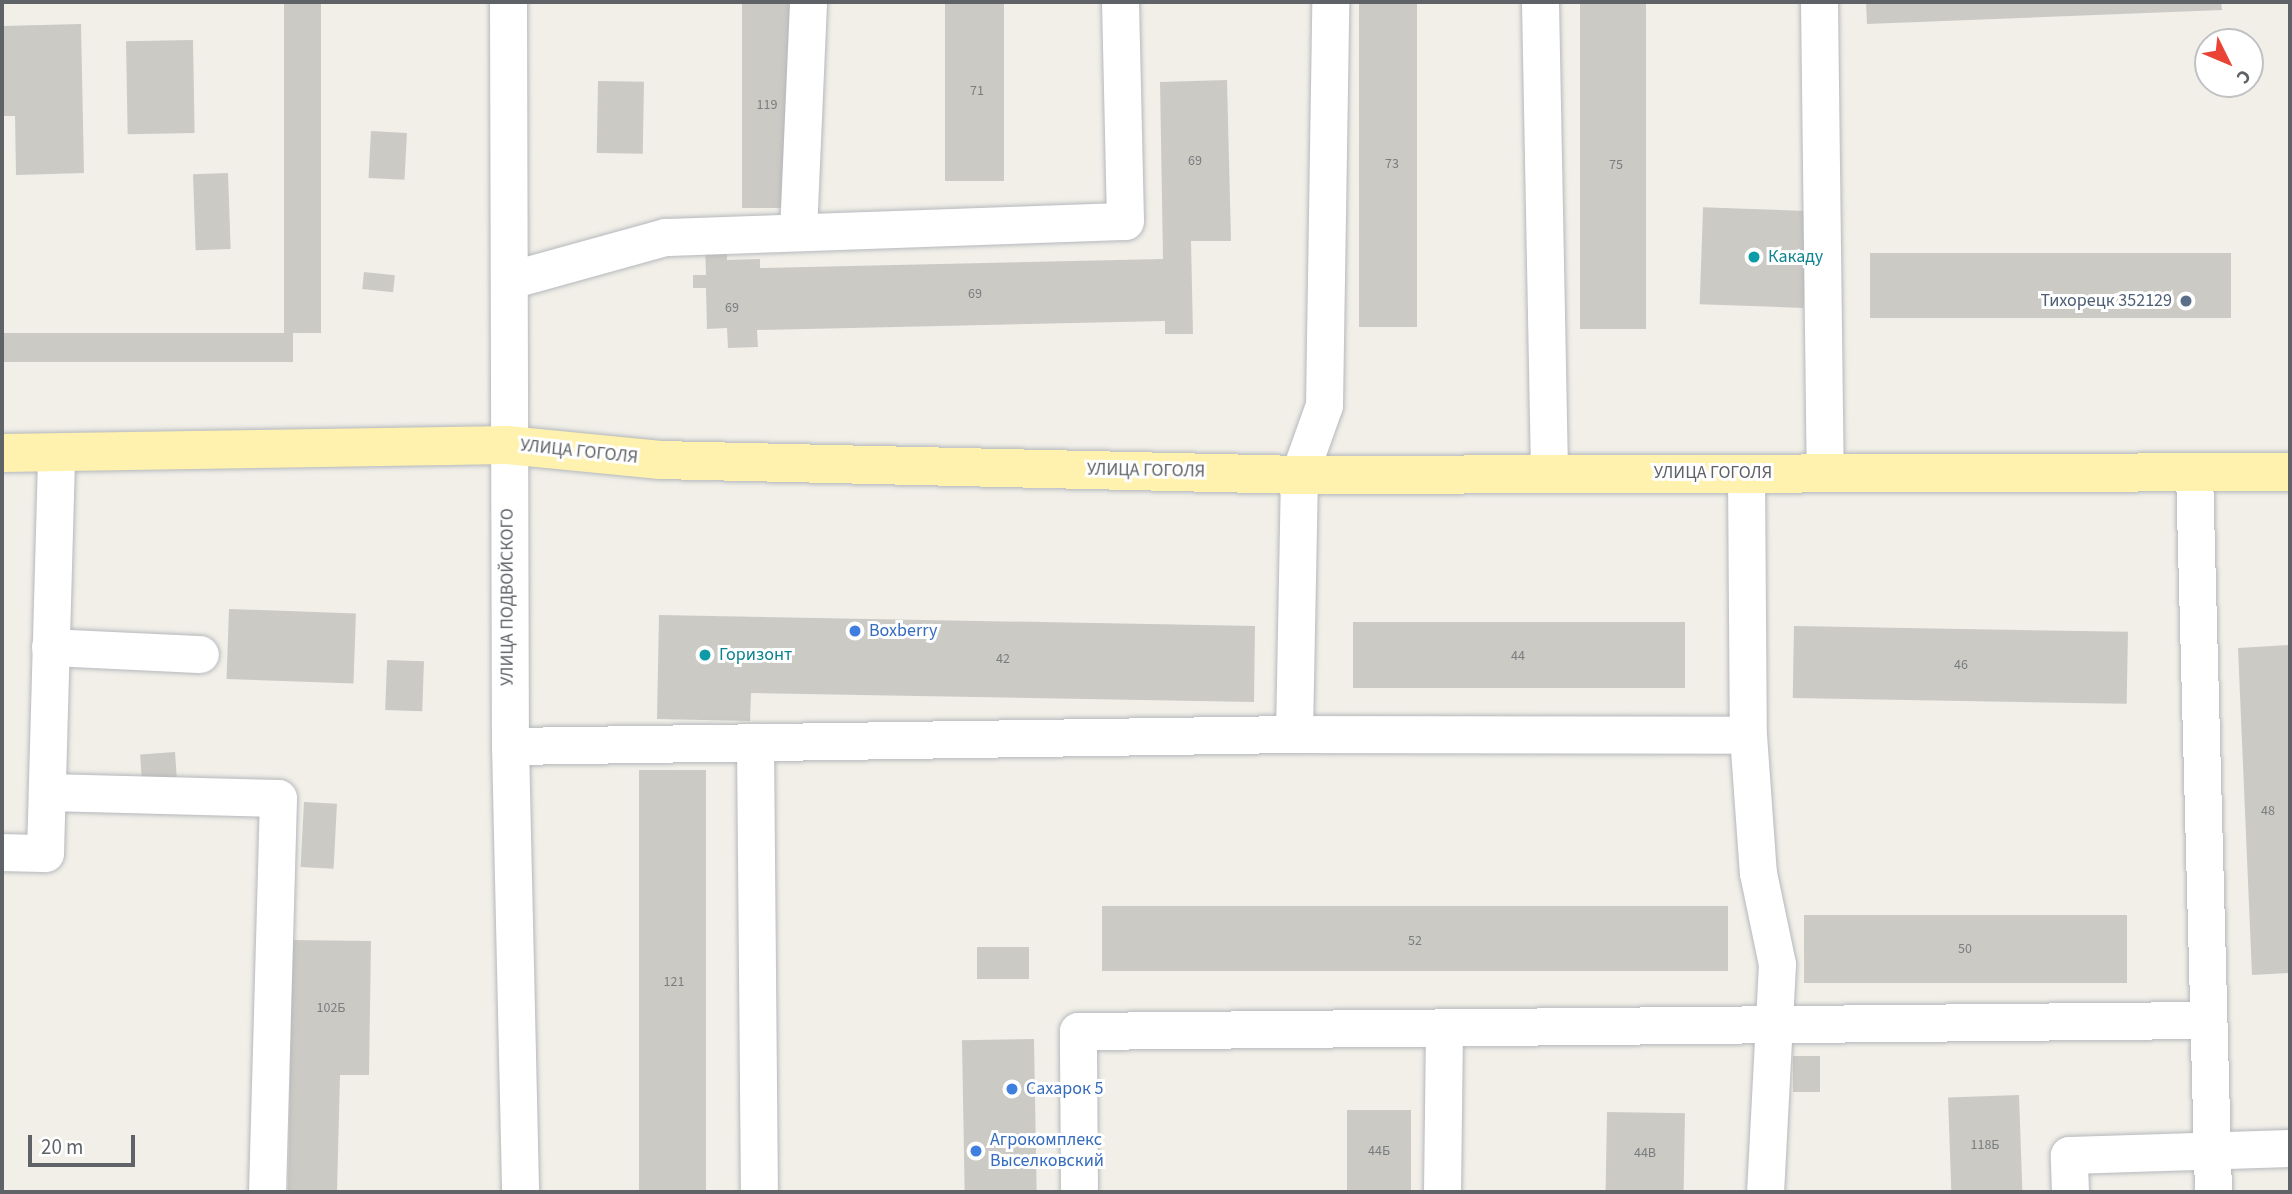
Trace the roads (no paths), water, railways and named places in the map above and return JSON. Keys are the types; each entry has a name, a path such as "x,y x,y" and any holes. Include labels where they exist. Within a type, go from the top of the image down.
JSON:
{"main road":[{"name":"УЛИЦА ГОГОЛЯ","path":"2,453 508,445 660,460 1299,475 2290,472"}],"street":[{"name":"УЛИЦА ПОДВОЙСКОГО","path":"509,2 509,746 520,1192"},
{"path":"798,232 808,2"},
{"path":"510,280 665,237 1125,221 1119,2"},
{"path":"1294,734 1299,475 1324,405 1329,2"},
{"path":"1540,2 1549,473"},
{"path":"1819,2 1825,473"},
{"path":"2,852 45,853 56,452"},
{"path":"2194,472 2213,1192"},
{"path":"1746,473 1748,735 1758,873 1777,964 1777,1025 1765,1141 1765,1192"},
{"path":"50,647 200,654"},
{"path":"509,746 1294,734 1748,735"},
{"path":"755,742 759,1192"},
{"path":"47,792 278,798 267,1192"},
{"path":"1079,1192 1078,1031 2208,1020"},
{"path":"1442,1192 1444,1027"},
{"path":"2070,1192 2069,1155 2290,1148"}],"place":[{"name":"Какаду","path":"1754,257"},
{"name":"Тихорецк 352129","path":"2186,301"},
{"name":"Boxberry","path":"855,631"},
{"name":"Горизонт","path":"705,655"},
{"name":"Сахарок 5","path":"1012,1089"},
{"name":"Агрокомплекс Выселковский","path":"976,1151"}]}
